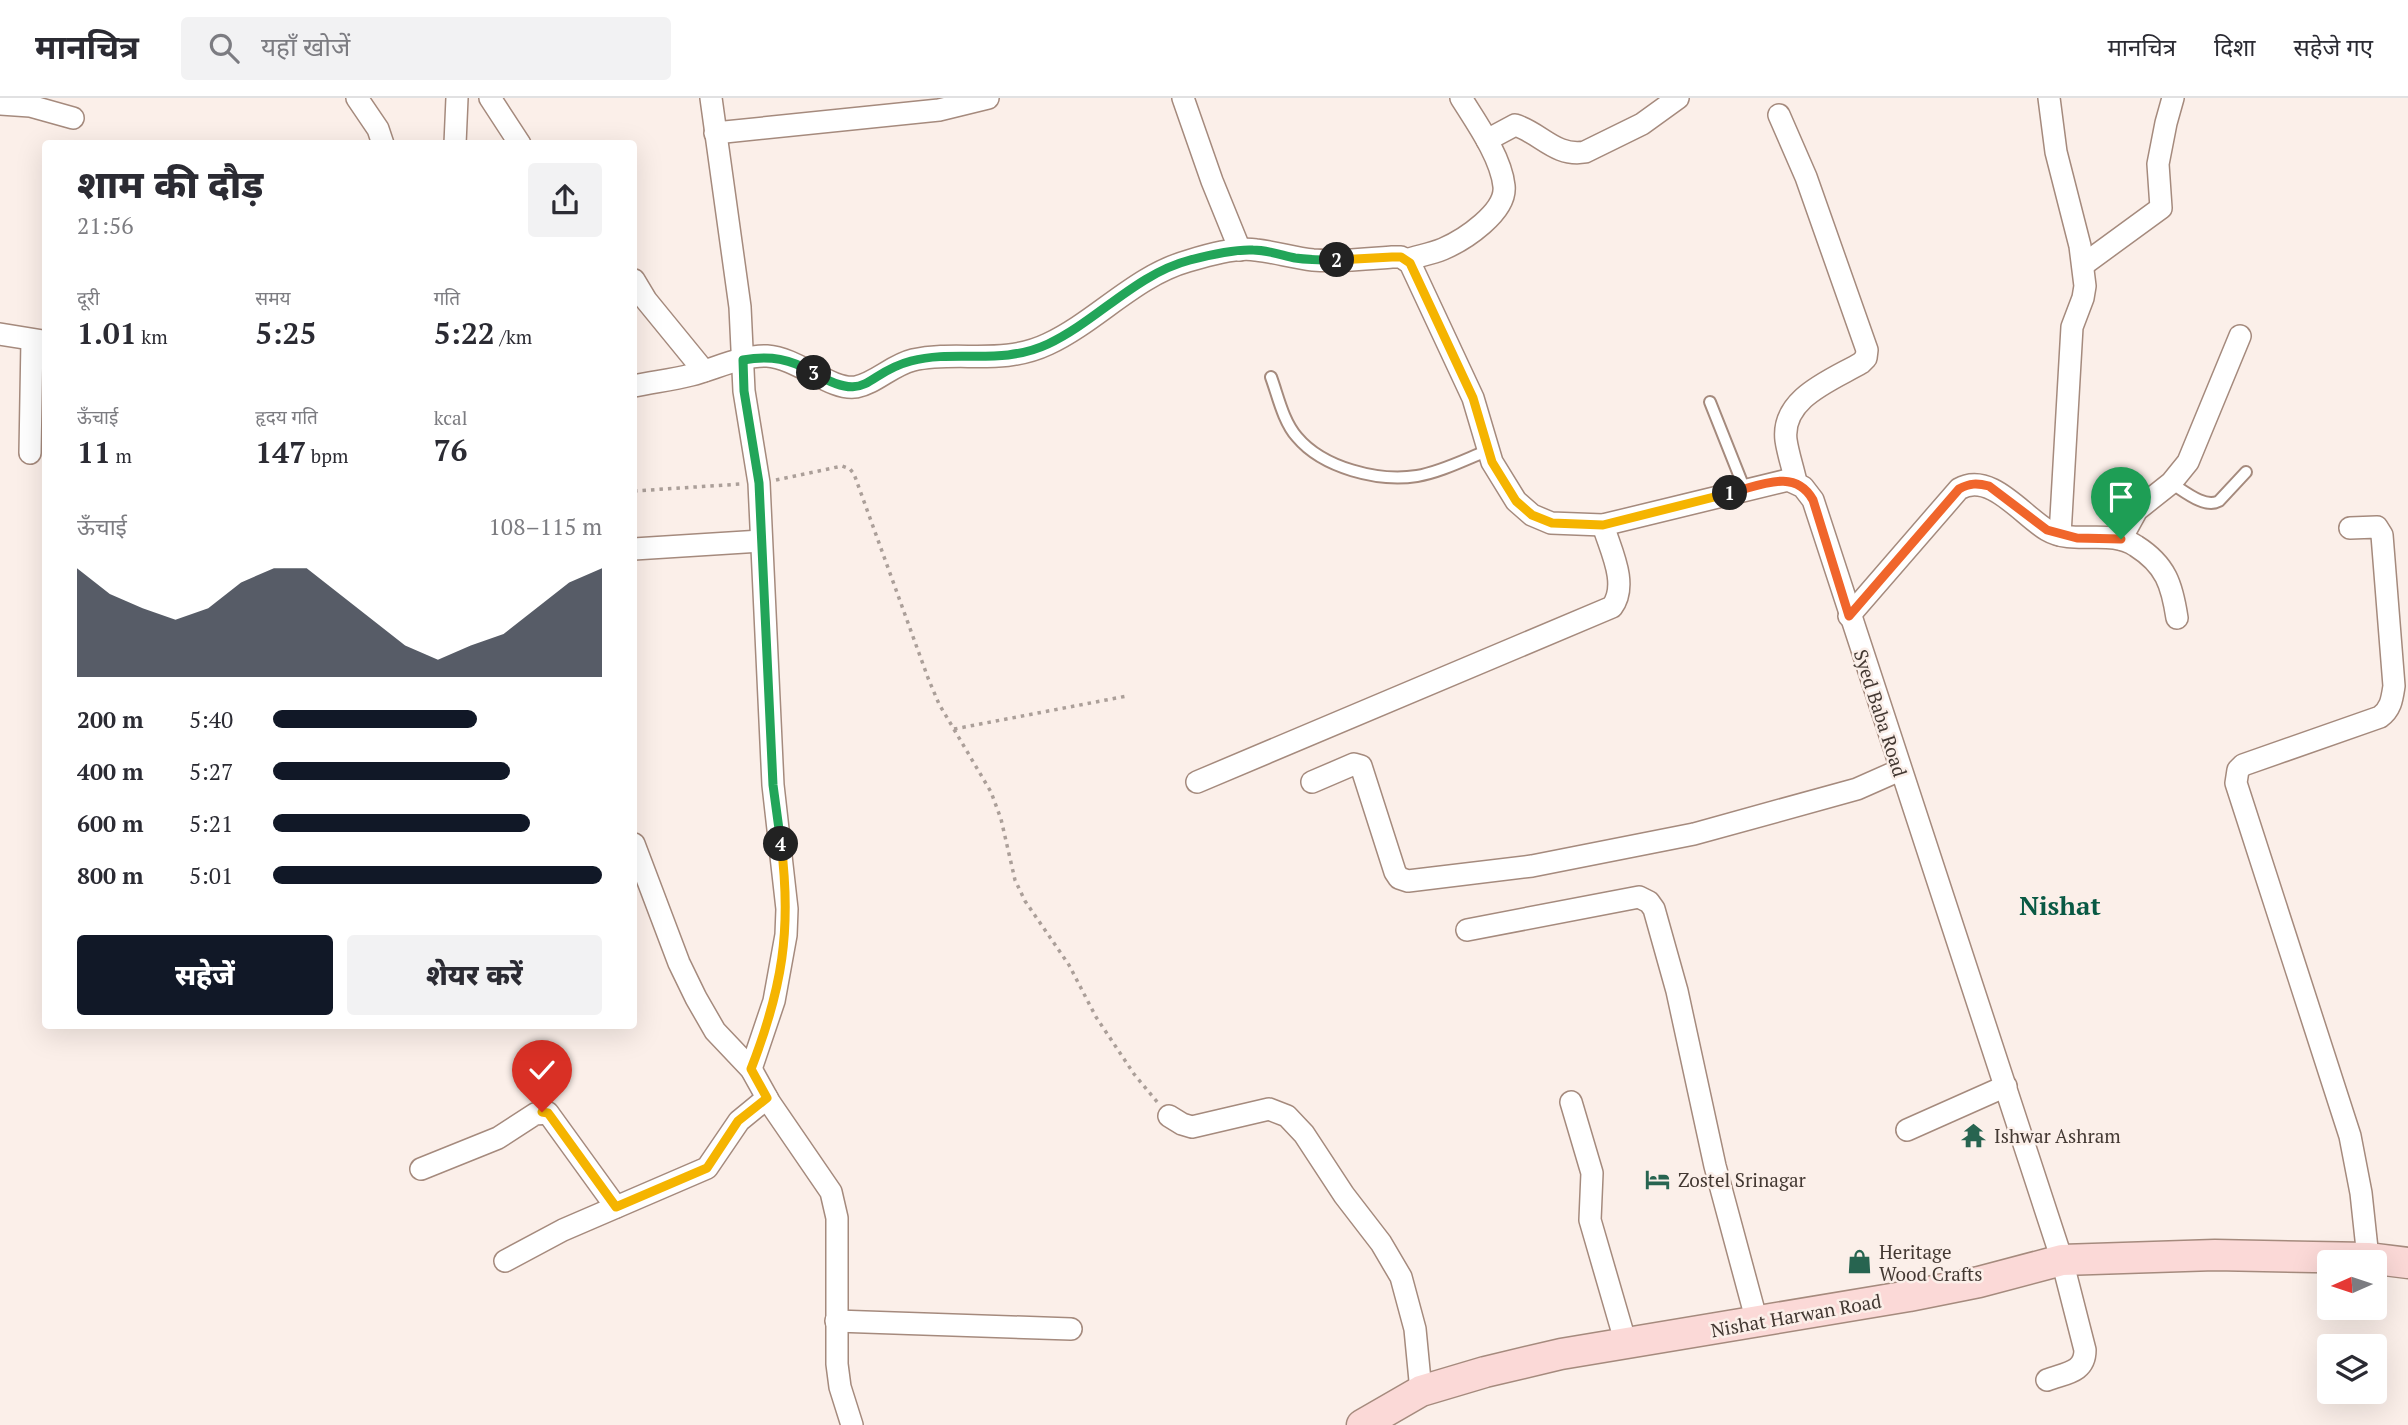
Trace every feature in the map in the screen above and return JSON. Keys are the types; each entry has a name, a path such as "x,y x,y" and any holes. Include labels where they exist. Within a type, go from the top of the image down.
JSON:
{"main road":[{"name":"Nishat Harwan Road","path":"1362,1425 1421,1391 1561,1353 1909,1296 1979,1282 2062,1260 2215,1255 2317,1257"},
{"name":"Nishat Harwan Road","path":"2387,1260 2408,1263"}],"street":[{"path":"356,98 378,129 382,140"},
{"path":"455,140 457,98"},
{"path":"490,98 517,140"},
{"path":"712,98 740,307 744,391 759,483 773,785 787,909 786,935 776,989 762,1042 751,1069"},
{"path":"715,133 988,98"},
{"path":"1183,98 1212,181 1241,250"},
{"path":"637,385 763,356 777,357 808,369 835,385 848,388 859,386 903,363 915,360 936,357 989,358 1022,354 1059,338 1173,265 1241,250 1316,260 1392,257 1406,260 1441,250 1493,215 1501,204 1504,185 1486,140 1461,98"},
{"path":"1486,140 1515,125 1562,152 1585,152 1642,124 1678,98"},
{"path":"2049,98 2056,152 2083,265 2085,292 2072,327 2060,535"},
{"path":"2083,265 2161,208 2158,164 2173,98"},
{"path":"0,104 30,106 73,118"},
{"path":"1406,260 1410,263 1473,398 1492,462 1516,501 1532,515 1552,523 1603,525 1788,480 1796,482 1786,438 1790,413 1812,391 1861,363 1866,358 1867,350 1806,177 1779,115"},
{"path":"637,285 646,300 704,371"},
{"path":"0,334 39,340 30,453"},
{"path":"2121,539 2137,510 2171,484 2188,462 2240,336"},
{"name":"Syed Baba Road","path":"1796,482 1813,500 2062,1260 2085,1359 2078,1368 2047,1380"},
{"path":"1849,616 1959,489 1967,484 1980,484 1989,486 2047,530 2060,535 2121,539 2134,544 2150,556 2164,572 2173,592 2177,618"},
{"path":"1197,782 1612,607 1619,594 1619,583 1603,525"},
{"path":"2350,528 2377,527 2382,535 2401,684 2387,712 2380,718 2243,765 2238,770 2236,783 2350,1136 2361,1194 2367,1250"},
{"path":"637,549 761,541"},
{"path":"1312,782 1354,764 1361,766 1395,872 1399,878 1408,881 1532,866 1682,837 1857,789 1900,770"},
{"path":"637,852 679,963 696,999 715,1031 751,1069 767,1098 823,1179 836,1205 839,1387 852,1425"},
{"path":"1466,930 1639,898 1649,902 1654,909 1677,991 1715,1166 1757,1322"},
{"path":"1907,1130 2006,1086"},
{"path":"505,1261 563,1230 707,1168 738,1121 767,1098"},
{"path":"1571,1102 1592,1172 1590,1220 1626,1344"},
{"path":"1169,1116 1192,1127 1269,1109 1286,1116 1304,1134 1344,1195 1381,1243 1401,1277 1415,1329 1421,1391"},
{"path":"421,1169 498,1138 535,1114 548,1113 616,1207"},
{"path":"836,1321 1071,1329"}],"lane":[{"path":"1271,377 1288,423 1296,436 1310,449 1357,471 1403,477 1420,476 1489,450"},
{"path":"1710,402 1745,490"},
{"path":"2171,484 2205,503 2214,504 2246,471"}],"path":[{"path":"850,469 857,481 928,678 991,792 1001,819 1016,880 1025,901 1069,965 1097,1017 1134,1074 1169,1116"},
{"path":"954,729 1127,696"}],"place":[{"name":"Ishwar Ashram","path":"1974,1135"},
{"name":"Zostel Srinagar","path":"1658,1179"},
{"name":"Heritage Wood Crafts","path":"1859,1262"}],"district":[{"name":"Nishat","path":"2060,905"}],"route":[{"path":"542,1112 548,1113 616,1207 707,1168 738,1121 767,1098 751,1069 774,1001 782,965 787,909 773,785 759,483 744,391 743,360 763,356 777,357 808,369 835,385 848,388 859,386 903,363 915,360 936,357 989,358 1022,354 1048,344 1070,331 1159,272 1191,260 1241,250 1316,260 1401,257 1410,263 1473,398 1492,462 1516,501 1532,515 1552,523 1603,525 1777,482 1796,482 1813,500 1849,616 1959,489 1967,484 1989,486 2047,530 2060,535 2121,539"}]}
